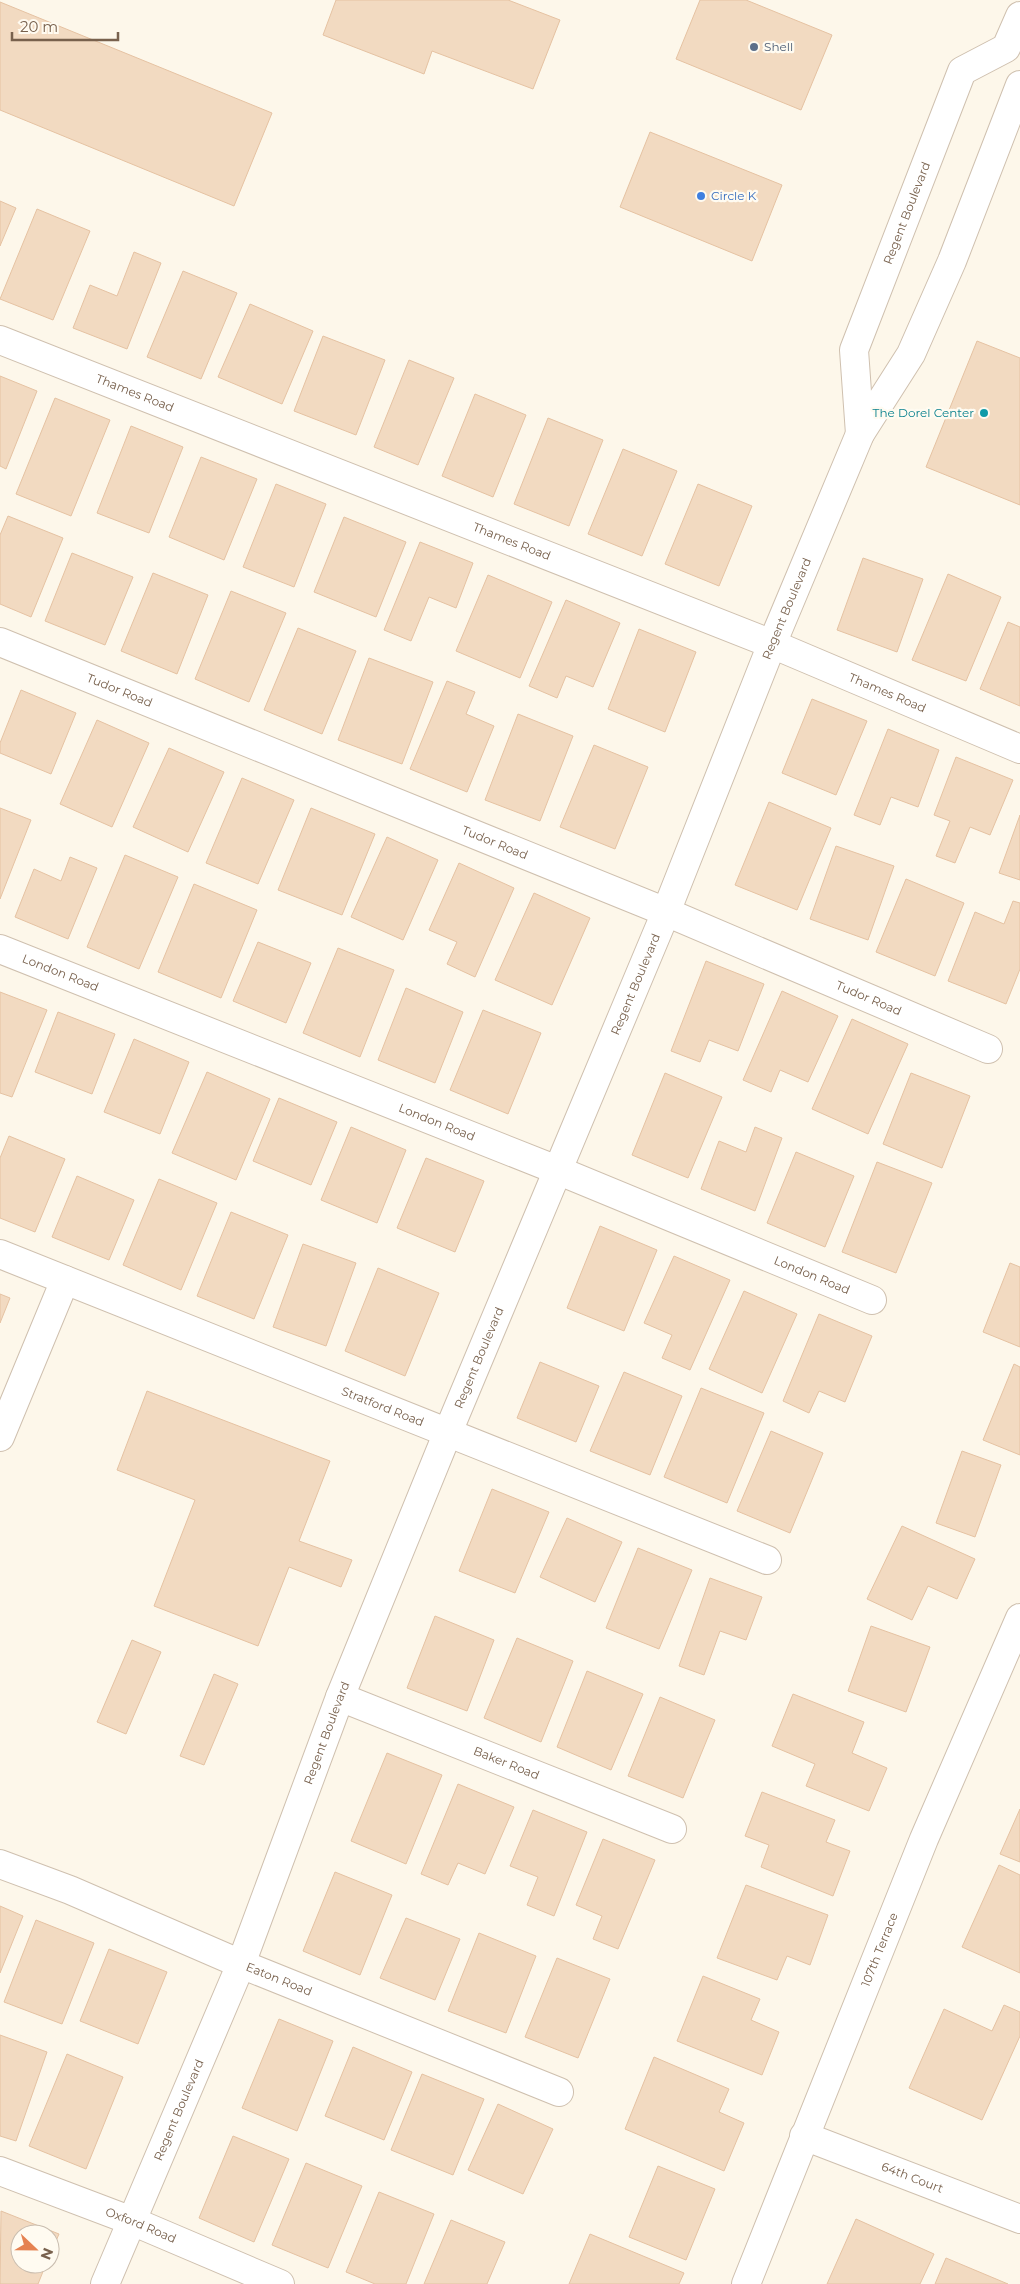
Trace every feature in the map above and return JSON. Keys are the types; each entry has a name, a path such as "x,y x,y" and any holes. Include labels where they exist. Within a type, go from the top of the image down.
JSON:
{"street":[{"path":"1020,16 1006,48 1020,80"},
{"name":"Regent Boulevard","path":"860,434 854,350 962,71 1006,48"},
{"name":"Regent Boulevard","path":"105,2284 241,1964 340,1697 448,1432 666,912 772,644 860,434 911,354 952,261 1020,85"},
{"name":"Thames Road","path":"0,340 772,644 1020,749"},
{"name":"Tudor Road","path":"0,642 666,912 988,1049"},
{"name":"London Road","path":"0,949 558,1170 872,1300"},
{"name":"Stratford Road","path":"0,1254 766,1560"},
{"path":"0,1437 65,1280"},
{"name":"107th Terrace","path":"746,2284 924,1840 1020,1618"},
{"name":"Baker Road","path":"340,1697 672,1829"},
{"name":"Eaton Road","path":"0,1864 70,1890 241,1964 559,2092"},
{"name":"64th Court","path":"804,2136 1020,2219"},
{"name":"Oxford Road","path":"0,2171 132,2221 280,2284"}],"building":[{"path":"336,0 508,0 560,20 533,89 432,51 424,74 323,35"},
{"name":"Shell","path":"700,0 746,0 832,35 801,110 676,59"},
{"path":"0,2 272,113 234,206 0,110"},
{"name":"Circle K","path":"650,132 782,185 752,261 620,207"},
{"path":"0,201 16,208 0,246"},
{"path":"37,209 90,231 53,320 0,299"},
{"path":"134,252 161,263 127,349 73,328 90,285 117,296"},
{"path":"183,271 237,293 201,379 147,357"},
{"path":"250,304 313,331 282,404 218,377"},
{"path":"323,336 385,360 356,435 294,411"},
{"name":"The Dorel Center","path":"977,341 1020,358 1020,505 926,467"},
{"path":"409,360 454,378 418,465 374,447"},
{"path":"0,376 37,391 6,469 0,466"},
{"path":"475,394 526,415 493,497 442,476"},
{"path":"55,398 110,420 71,516 16,494"},
{"path":"548,418 603,440 569,526 514,504"},
{"path":"131,426 183,447 149,533 97,513"},
{"path":"623,449 677,471 642,556 588,534"},
{"path":"201,457 257,479 224,560 169,537"},
{"path":"276,484 326,504 294,587 243,567"},
{"path":"698,484 752,506 719,586 665,564"},
{"path":"8,516 63,538 31,617 0,604 0,535"},
{"path":"344,517 406,542 376,617 314,592"},
{"path":"420,542 473,563 456,608 429,597 411,641 384,630"},
{"path":"72,553 133,577 105,645 45,621"},
{"path":"863,558 923,579 897,652 837,630"},
{"path":"153,573 208,595 177,674 121,651"},
{"path":"948,574 1001,597 966,681 912,660"},
{"path":"488,575 552,602 520,678 456,651"},
{"path":"231,591 286,613 249,702 195,679"},
{"path":"566,600 620,623 593,687 566,676 557,698 529,686"},
{"path":"1008,622 1020,627 1020,706 980,689"},
{"path":"298,628 356,651 322,734 264,710"},
{"path":"639,629 696,652 665,732 608,709"},
{"path":"369,658 433,682 402,764 338,740"},
{"path":"447,681 475,692 466,714 494,726 467,792 410,769"},
{"path":"21,690 76,713 51,774 0,753 0,743"},
{"path":"812,699 867,721 836,795 782,773"},
{"path":"518,714 573,736 540,821 485,800"},
{"path":"97,720 149,743 112,827 60,804"},
{"path":"888,729 939,750 918,807 891,797 880,825 854,815"},
{"path":"594,745 648,767 615,849 560,827"},
{"path":"169,748 224,772 188,852 133,827"},
{"path":"956,757 1013,780 990,835 970,827 955,863 936,856 950,821 934,815"},
{"path":"242,778 294,800 258,884 206,863"},
{"path":"769,802 831,828 797,910 735,885"},
{"path":"0,808 31,820 0,899"},
{"path":"311,808 375,834 342,915 278,890"},
{"path":"1020,815 1020,880 999,873"},
{"path":"387,837 438,860 403,940 351,917"},
{"path":"836,846 894,866 868,940 810,919"},
{"path":"125,855 178,877 139,969 87,947"},
{"path":"70,857 97,868 68,939 15,917 34,869 61,881"},
{"path":"459,863 514,888 475,977 447,964 457,942 429,930"},
{"path":"906,879 964,903 935,976 876,952"},
{"path":"194,884 257,910 221,998 158,972"},
{"path":"534,893 590,918 552,1005 495,980"},
{"path":"1013,901 1020,903 1020,969 1006,1004 948,981 975,912 1004,924"},
{"path":"258,942 311,963 286,1023 233,1001"},
{"path":"338,948 394,970 360,1057 303,1033"},
{"path":"706,961 764,984 738,1051 709,1040 700,1062 671,1051"},
{"path":"406,988 463,1012 435,1083 378,1060"},
{"path":"782,991 838,1016 808,1082 780,1070 771,1092 743,1080"},
{"path":"0,992 47,1010 12,1097 0,1093"},
{"path":"483,1010 541,1033 508,1114 450,1090"},
{"path":"58,1012 115,1034 92,1094 35,1072"},
{"path":"852,1019 908,1044 868,1134 812,1109"},
{"path":"134,1039 189,1062 160,1134 104,1112"},
{"path":"207,1072 270,1099 236,1180 172,1153"},
{"path":"665,1073 722,1097 688,1178 632,1155"},
{"path":"911,1073 970,1096 942,1168 883,1144"},
{"path":"279,1098 337,1122 311,1185 253,1161"},
{"path":"351,1127 406,1150 377,1223 321,1200"},
{"path":"755,1127 782,1138 755,1211 701,1189 719,1141 746,1152"},
{"path":"9,1136 65,1159 35,1232 0,1218 0,1158"},
{"path":"796,1152 854,1176 825,1247 767,1223"},
{"path":"426,1158 484,1181 455,1252 397,1228"},
{"path":"877,1162 932,1183 896,1273 842,1252"},
{"path":"77,1176 134,1200 109,1260 52,1237"},
{"path":"159,1179 217,1203 181,1290 123,1265"},
{"path":"231,1212 288,1235 254,1319 197,1296"},
{"path":"600,1226 657,1250 624,1331 567,1308"},
{"path":"303,1244 356,1263 326,1346 273,1327"},
{"path":"674,1256 730,1280 690,1370 662,1358 672,1335 644,1323"},
{"path":"1010,1263 1020,1267 1020,1347 983,1332"},
{"path":"378,1268 439,1293 405,1376 345,1351"},
{"path":"744,1291 797,1314 762,1393 709,1369"},
{"path":"0,1294 10,1298 0,1323"},
{"path":"819,1314 872,1336 845,1402 819,1391 809,1413 783,1401"},
{"path":"540,1362 599,1386 576,1442 517,1418"},
{"path":"1014,1364 1020,1367 1020,1455 983,1440"},
{"path":"624,1372 682,1396 650,1475 590,1451"},
{"path":"701,1388 764,1413 727,1503 664,1477"},
{"path":"147,1391 330,1461 299,1541 352,1560 341,1587 289,1567 258,1646 154,1606 195,1500 117,1470"},
{"path":"771,1431 823,1453 790,1533 737,1511"},
{"path":"962,1451 1001,1465 975,1537 936,1523"},
{"path":"492,1489 549,1512 515,1593 459,1571"},
{"path":"567,1518 622,1542 595,1602 540,1577"},
{"path":"902,1526 975,1559 957,1599 928,1586 912,1620 867,1599"},
{"path":"638,1548 692,1570 659,1649 606,1628"},
{"path":"710,1578 762,1597 746,1640 720,1631 704,1675 679,1666"},
{"path":"435,1616 494,1640 467,1711 407,1688"},
{"path":"871,1626 930,1647 906,1712 848,1691"},
{"path":"517,1638 573,1661 541,1742 484,1718"},
{"path":"132,1640 161,1652 126,1734 97,1722"},
{"path":"587,1671 643,1694 611,1770 557,1747"},
{"path":"214,1674 238,1684 204,1765 180,1756"},
{"path":"793,1694 864,1722 852,1753 887,1768 869,1811 806,1786 815,1764 772,1746"},
{"path":"660,1697 715,1720 683,1798 628,1776"},
{"path":"387,1753 442,1775 406,1864 351,1841"},
{"path":"458,1784 514,1807 485,1874 458,1863 448,1885 421,1874"},
{"path":"762,1792 835,1820 826,1842 850,1851 833,1896 761,1867 769,1845 745,1836"},
{"path":"1020,1809 1020,1862 1000,1854"},
{"path":"533,1810 587,1832 554,1916 527,1905 538,1877 510,1866"},
{"path":"603,1839 655,1860 618,1949 593,1939 602,1916 576,1905"},
{"path":"999,1865 1020,1875 1020,1973 962,1947"},
{"path":"335,1872 392,1895 360,1975 303,1951"},
{"path":"746,1885 828,1915 810,1965 787,1956 777,1980 717,1958"},
{"path":"0,1906 23,1916 0,1973"},
{"path":"406,1918 460,1939 435,2000 380,1978"},
{"path":"36,1920 94,1943 62,2024 4,2002"},
{"path":"479,1933 536,1956 506,2033 448,2011"},
{"path":"109,1949 167,1972 138,2044 80,2021"},
{"path":"557,1958 610,1979 578,2058 525,2037"},
{"path":"703,1976 760,1999 751,2020 779,2032 762,2075 677,2041"},
{"path":"1004,2005 1020,2012 1020,2036 982,2120 909,2088 944,2009 992,2031"},
{"path":"279,2019 333,2041 297,2131 242,2108"},
{"path":"0,2035 47,2052 16,2141 0,2136"},
{"path":"353,2047 412,2072 384,2140 325,2116"},
{"path":"67,2054 123,2077 86,2169 29,2146"},
{"path":"654,2057 729,2089 719,2112 744,2123 724,2171 625,2129"},
{"path":"422,2074 484,2099 453,2175 391,2150"},
{"path":"498,2104 553,2129 523,2194 468,2170"},
{"path":"233,2136 289,2159 254,2242 199,2218"},
{"path":"306,2163 362,2186 328,2268 272,2245"},
{"path":"658,2166 715,2189 686,2260 629,2237"},
{"path":"379,2192 434,2214 406,2284 375,2284 346,2272"},
{"path":"1,2211 34,2224 10,2224 10,2274 42,2274 38,2284 0,2284"},
{"path":"856,2219 934,2254 920,2284 827,2284"},
{"path":"451,2220 505,2242 487,2284 424,2284"},
{"path":"590,2234 684,2273 679,2284 569,2284"},
{"path":"946,2258 1008,2284 935,2284"}],"place":[{"name":"Shell","path":"754,47"},
{"name":"Circle K","path":"701,196"},
{"name":"The Dorel Center","path":"984,413"}]}
